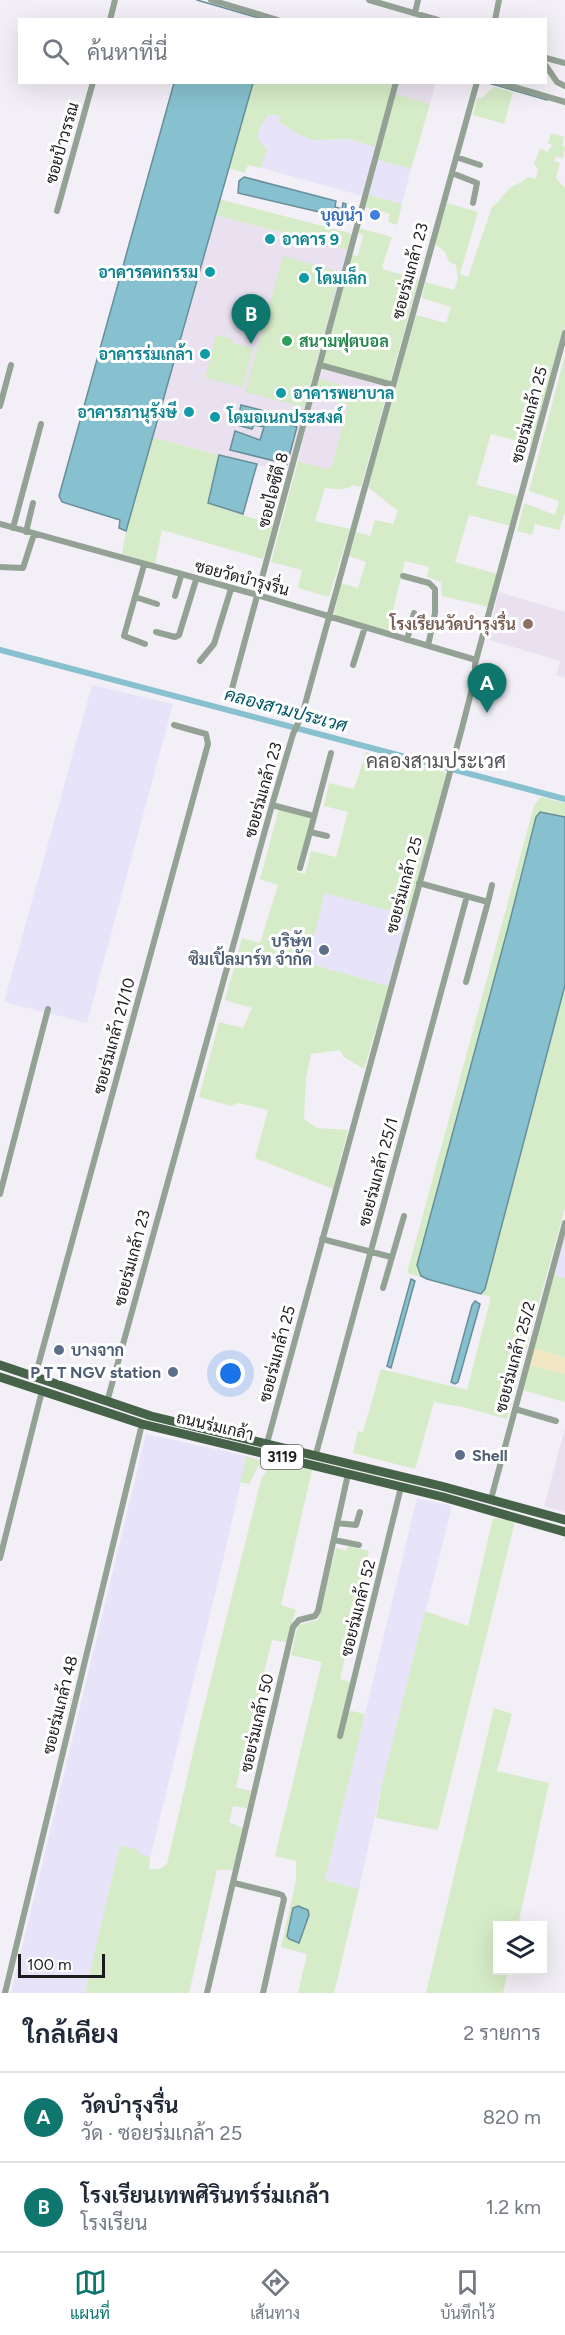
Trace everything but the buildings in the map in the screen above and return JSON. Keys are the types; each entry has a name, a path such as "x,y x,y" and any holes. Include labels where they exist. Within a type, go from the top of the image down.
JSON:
{"main road":[{"name":"ถนนร่มเกล้า","path":"0,1365 151,1416 316,1454 565,1520"},
{"name":"ถนนร่มเกล้า","path":"0,1377 142,1424 401,1487 565,1532"}],"street":[{"path":"111,18 116,0"},
{"path":"211,0 272,18"},
{"path":"369,0 431,18"},
{"path":"415,13 418,0"},
{"path":"495,18 499,0"},
{"path":"547,58 565,63"},
{"path":"547,67 557,81 565,86"},
{"name":"ซอยป้าวรรณ","path":"57,211 92,84"},
{"name":"ซอยไอซีดี 8","path":"230,696 395,84"},
{"name":"ซอยร่มเกล้า 23","path":"107,1402 272,805 293,734 302,715 477,84"},
{"path":"503,84 565,102"},
{"path":"456,157 480,165"},
{"path":"452,173 477,183 473,203"},
{"name":"ซอยร่มเกล้า 25","path":"267,1443 454,756 475,677 476,660 565,333"},
{"path":"0,406 11,364"},
{"path":"320,365 393,385"},
{"path":"13,528 41,424"},
{"path":"26,532 33,503"},
{"name":"ซอยวัดบำรุงรื่น","path":"0,524 476,660"},
{"path":"0,567 23,568 34,534"},
{"path":"144,565 124,636 145,644"},
{"path":"175,596 181,576"},
{"path":"403,576 429,583 435,589 435,614 428,646"},
{"path":"156,632 175,637 179,635 196,580"},
{"path":"200,661 214,644 231,589"},
{"path":"135,597 157,604"},
{"path":"407,640 414,613"},
{"path":"353,665 365,627"},
{"name":"ซอยร่มเกล้า 21/10","path":"35,1377 208,744 206,734 174,725"},
{"path":"300,868 331,753"},
{"path":"272,805 314,816"},
{"path":"310,832 327,836"},
{"path":"419,883 488,902"},
{"path":"466,982 492,885"},
{"name":"ซอยร่มเกล้า 25/1","path":"316,1454 467,897"},
{"path":"0,1194 48,1009"},
{"path":"383,1288 404,1216"},
{"name":"ซอยร่มเกล้า 25/2","path":"491,1499 565,1223"},
{"path":"322,1239 391,1257"},
{"path":"0,1558 42,1390"},
{"path":"515,1409 556,1421"},
{"name":"ซอยร่มเกล้า 48","path":"4,1993 142,1424"},
{"name":"ซอยร่มเกล้า 50","path":"207,1993 293,1627 299,1620 315,1616 318,1611 348,1474"},
{"name":"ซอยร่มเกล้า 52","path":"340,1736 401,1487"},
{"path":"337,1523 356,1525 360,1512"},
{"path":"334,1540 360,1545"},
{"path":"234,1883 279,1894 284,1899 263,1993"}],"shaded area":[{"path":"398,84 436,84 430,104 396,94"},
{"path":"269,114 280,116 278,121 313,140 350,139 375,147 363,196 261,168 267,149 257,138 259,129"},
{"path":"378,160 411,169 402,204 369,195"},
{"path":"215,215 350,251 289,473 152,437"},
{"path":"322,369 390,386 386,397 319,379"},
{"path":"313,396 348,405 332,466 327,469 298,461"},
{"name":"โรงเรียนวัดบำรุงรื่น","path":"499,592 565,612 565,678 556,675 560,661 489,640"},
{"path":"92,685 173,704 87,1023 4,1002"},
{"path":"325,892 408,916 389,986 307,963"},
{"path":"565,1232 565,1278 554,1275"},
{"path":"565,1428 565,1512 544,1506"},
{"path":"146,1434 247,1456 218,1582 150,1858 120,1846 85,1993 11,1993"},
{"path":"417,1498 452,1506 382,1784 359,1889 325,1880"}],"green space":[{"path":"253,84 393,84 375,147 350,139 313,140 296,133 278,121 280,116 269,114 259,129 257,138 267,149 261,168 248,165 245,173 228,168"},
{"path":"494,87 513,92 504,124 473,115 477,98 482,98"},
{"path":"396,94 430,104 411,169 378,160"},
{"path":"551,133 564,137 562,145 565,147 563,158 556,157 554,161 560,163 556,178 565,188 565,326 533,445 491,434 476,485 520,496 511,526 469,515 455,562 497,574 489,607 442,596 441,582 427,577 429,567 405,561 388,631 334,615 341,583 358,588 366,562 349,556 356,532 370,536 375,520 393,524 398,511 368,487 416,315 446,323 451,307 422,298 425,282 454,290 458,280 456,265 449,262 445,252 435,244 447,203 478,212 460,274 468,277 492,207 512,186 527,177 536,179 538,169 534,164 540,149 548,152 552,145 548,143"},
{"path":"369,195 402,204 397,225 388,222 390,214 365,207"},
{"path":"219,199 353,234 348,250 215,215"},
{"path":"359,228 392,237 382,267 385,270 419,279 390,382 323,364 352,255 358,256 363,235 358,233"},
{"path":"283,256 340,272 305,405 302,407 245,392"},
{"path":"216,335 233,339 232,343 253,348 243,387 205,378"},
{"path":"565,355 565,512 559,530 535,524 532,535 517,531 524,503 555,515 559,501 529,491"},
{"path":"319,379 386,397 361,487 353,485 343,489 325,488 315,521 350,529 329,597 298,588 302,570 271,562 298,461 327,469 332,466 348,405 314,396"},
{"path":"152,437 219,455 208,503 273,525 263,559 162,530 155,564 122,554 126,531"},
{"path":"366,752 443,771 446,774 408,916 325,893 307,963 389,986 364,1069 344,1057 340,1050 311,1054 306,1078 304,1119 317,1128 348,1130 333,1189 255,1158 268,1110 238,1103 231,1106 199,1097 219,1022 243,1028 252,1008 225,1000 242,938 260,943 278,885 260,879 280,805 312,813 297,872 305,874 311,851 336,857 348,812 324,806 329,783 354,789"},
{"path":"541,797 565,803 565,817 548,813 520,876 417,1265 424,1278 407,1273 534,806"},
{"path":"565,985 565,1208 507,1419 434,1402 415,1469 353,1453 358,1431 363,1432 381,1369 467,1390 491,1297 481,1294 485,1289"},
{"path":"554,1275 565,1278 565,1358 534,1348"},
{"path":"529,1365 565,1374 565,1402 522,1390"},
{"path":"247,1456 261,1461 249,1484 240,1482"},
{"path":"272,1461 312,1470 281,1605 296,1610 286,1642 272,1640 236,1787 251,1791 247,1808 233,1806 229,1822 243,1828 233,1870 217,1870 189,1993 85,1993 120,1845 138,1850 139,1853 150,1858 149,1869 160,1869 167,1864 261,1480"},
{"path":"493,1518 515,1522 438,1830 376,1818 382,1784 425,1611 468,1626"},
{"path":"348,1546 369,1551 340,1679 353,1683 347,1710 365,1714 325,1880 359,1889 334,1993 298,1993 307,1954 281,1947 296,1880 296,1861 275,1856 322,1662 291,1655 298,1625 318,1620 336,1548 347,1551","holes":["293,1908 306,1925 298,1943 287,1936"]},
{"path":"494,1708 512,1714 497,1771 549,1783 519,1921 493,1921 493,1975 507,1975 503,1993 426,1993"}],"sand":[{"path":"534,1348 565,1358 565,1374 529,1365"}],"water":[{"path":"174,84 253,84 126,531 119,528 120,520 62,502 59,496"},
{"path":"244,177 336,201 335,207 342,209 343,203 346,204 345,214 342,217 238,193 239,181"},
{"path":"241,405 292,418 291,425 297,427 287,464 230,450 235,431 260,440 264,427 254,425 252,429 237,425"},
{"path":"219,455 257,464 243,514 208,503"},
{"path":"540,812 565,817 565,985 485,1289 481,1294 427,1279 421,1276 417,1265 536,817"},
{"path":"411,1279 415,1281 391,1368 387,1366"},
{"path":"475,1301 480,1304 458,1382 455,1384 451,1382"},
{"path":"298,1906 308,1910 309,1915 299,1943 287,1936 293,1908"}],"waterway":[{"path":"197,0 259,18"},
{"path":"492,84 547,100"},
{"name":"คลองสามประเวศ","path":"0,650 565,799"}],"place":[{"name":"บุญนำ","path":"375,215"},
{"name":"อาคาร 9","path":"270,239"},
{"name":"อาคารคหกรรม","path":"210,272"},
{"name":"โดมเล็ก","path":"304,278"},
{"name":"สนามฟุตบอล","path":"287,341"},
{"name":"โรงเรียนเทพศิรินทร์ร่มเกล้า","path":"251,344"},
{"name":"อาคารร่มเกล้า","path":"205,354"},
{"name":"อาคารพยาบาล","path":"281,393"},
{"name":"อาคารภานุรังษี","path":"189,412"},
{"name":"โดมอเนกประสงค์","path":"215,417"},
{"name":"โรงเรียนวัดบำรุงรื่น","path":"528,624"},
{"name":"วัดบำรุงรื่น","path":"487,713"},
{"name":"บริษัท ซิมเปิ้ลมาร์ท จำกัด","path":"324,950"},
{"name":"บางจาก","path":"59,1350"},
{"name":"P T T NGV station","path":"173,1372"},
{"name":"Shell","path":"460,1455"}],"district":[{"name":"คลองสามประเวศ","path":"436,761"}]}
